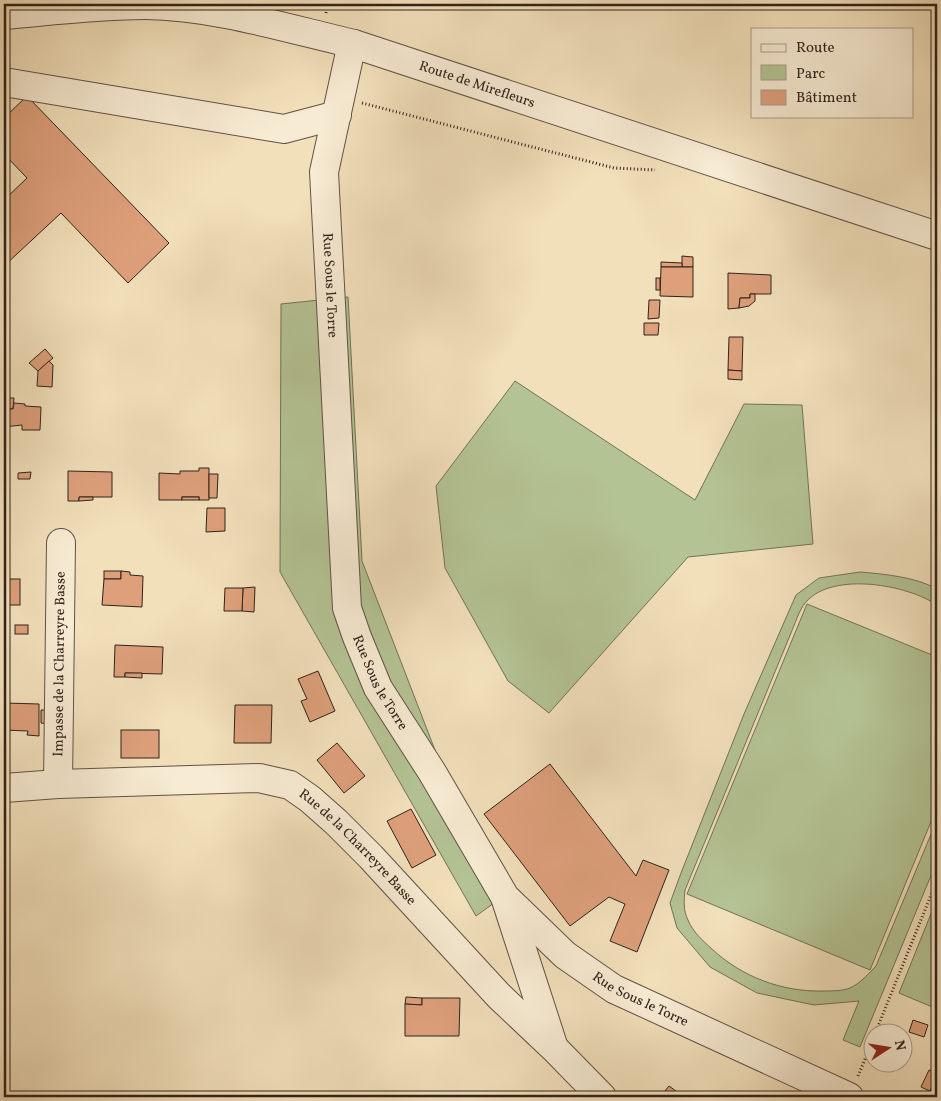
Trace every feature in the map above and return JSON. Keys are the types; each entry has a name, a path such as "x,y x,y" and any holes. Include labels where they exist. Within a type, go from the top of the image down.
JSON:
{"street":[{"name":"Route de Mirefleurs","path":"4,15 92,7 145,5 229,15 286,27 354,44 937,236"},
{"name":"Rue Sous le Torre","path":"354,44 349,57 324,172 347,608 378,688 432,772 505,897 565,955 614,990 853,1089"},
{"path":"4,82 284,129 336,115"},
{"name":"Impasse de la Charreyre Basse","path":"58,784 61,543"},
{"name":"Rue de la Charreyre Basse","path":"4,788 58,784 260,778 290,785 310,799 336,822 371,857 499,996 602,1097"},
{"path":"505,897 554,1048"}],"path":[{"path":"336,115 362,103 614,168 663,170"},
{"path":"879,1024 937,880"},
{"path":"853,1089 864,1062"}],"green space":[{"path":"348,297 362,561 494,903 476,916 280,572 281,304"},
{"path":"515,381 695,500 744,404 802,405 813,544 688,557 549,713 508,681 445,568 436,486"},
{"path":"860,572 900,577 937,589 937,605 908,592 871,584 852,584 834,587 818,592 806,602 797,617 685,890 684,901 686,916 698,936 736,968 763,981 793,989 837,991 847,989 861,981 876,966 937,820 937,861 870,1024 864,1024 864,1037 860,1047 843,1040 859,1001 814,1005 757,993 710,967 677,928 670,903 744,714 796,595 819,578"},
{"path":"807,604 937,657 937,807 870,970 687,894"},
{"path":"937,899 937,1009 899,993"}],"building":[{"path":"27,96 169,243 128,283 61,213 4,266 4,200 27,178 4,154 4,118"},
{"path":"682,256 693,257 693,267 682,267"},
{"path":"661,262 682,263 682,267 661,267"},
{"path":"661,267 693,267 693,297 660,296"},
{"path":"728,273 771,275 771,294 750,294 750,298 740,298 739,308 728,309"},
{"path":"656,278 660,278 660,290 656,290"},
{"path":"750,294 755,294 755,301 749,306 739,308 740,298 750,298"},
{"path":"649,300 660,300 659,318 648,319"},
{"path":"644,323 659,323 658,335 644,335"},
{"path":"729,337 743,337 742,371 728,370"},
{"path":"45,349 53,358 38,371 29,363"},
{"path":"49,361 53,365 52,387 37,386 38,371"},
{"path":"728,370 742,371 742,380 728,379"},
{"path":"4,398 14,398 13,409 4,409"},
{"path":"14,403 41,407 40,430 22,430 22,425 4,427 4,409 13,409"},
{"path":"199,468 209,468 209,500 199,500 199,497 182,497 182,500 159,500 159,473 180,474 180,471 199,471"},
{"path":"68,471 112,472 112,497 79,497 79,501 68,501"},
{"path":"31,472 30,479 18,479 18,473"},
{"path":"209,474 218,474 217,498 209,498"},
{"path":"79,497 93,497 93,500 79,501"},
{"path":"182,497 199,497 199,500 182,500"},
{"path":"207,508 225,508 225,531 206,532"},
{"path":"104,571 121,571 121,579 104,579"},
{"path":"121,571 130,572 130,575 143,576 142,607 102,605 104,579 121,579"},
{"path":"4,579 20,579 20,605 4,605"},
{"path":"255,587 254,612 242,611 243,588"},
{"path":"225,588 243,588 242,611 224,611"},
{"path":"15,625 28,625 28,634 15,634"},
{"path":"115,645 163,647 162,674 125,673 125,677 114,677"},
{"path":"318,671 335,711 310,722 301,701 307,699 298,679"},
{"path":"125,673 142,673 142,678 125,677"},
{"path":"4,703 39,704 39,736 27,735 28,731 4,730"},
{"path":"235,705 272,705 271,743 234,743"},
{"path":"41,710 49,710 48,724 41,723"},
{"path":"121,730 159,730 159,758 121,758"},
{"path":"337,743 365,776 344,793 317,760"},
{"path":"550,764 636,876 643,860 669,870 637,952 610,941 625,904 609,897 570,926 484,814"},
{"path":"411,809 436,855 412,868 387,821"},
{"path":"406,997 422,998 422,1005 405,1004"},
{"path":"422,998 460,998 459,1036 405,1036 405,1004 422,1005"},
{"path":"913,1020 928,1025 924,1037 914,1034 914,1024 912,1024"},
{"path":"929,1070 937,1074 930,1091 921,1087"},
{"path":"669,1086 684,1097 660,1097"}]}
